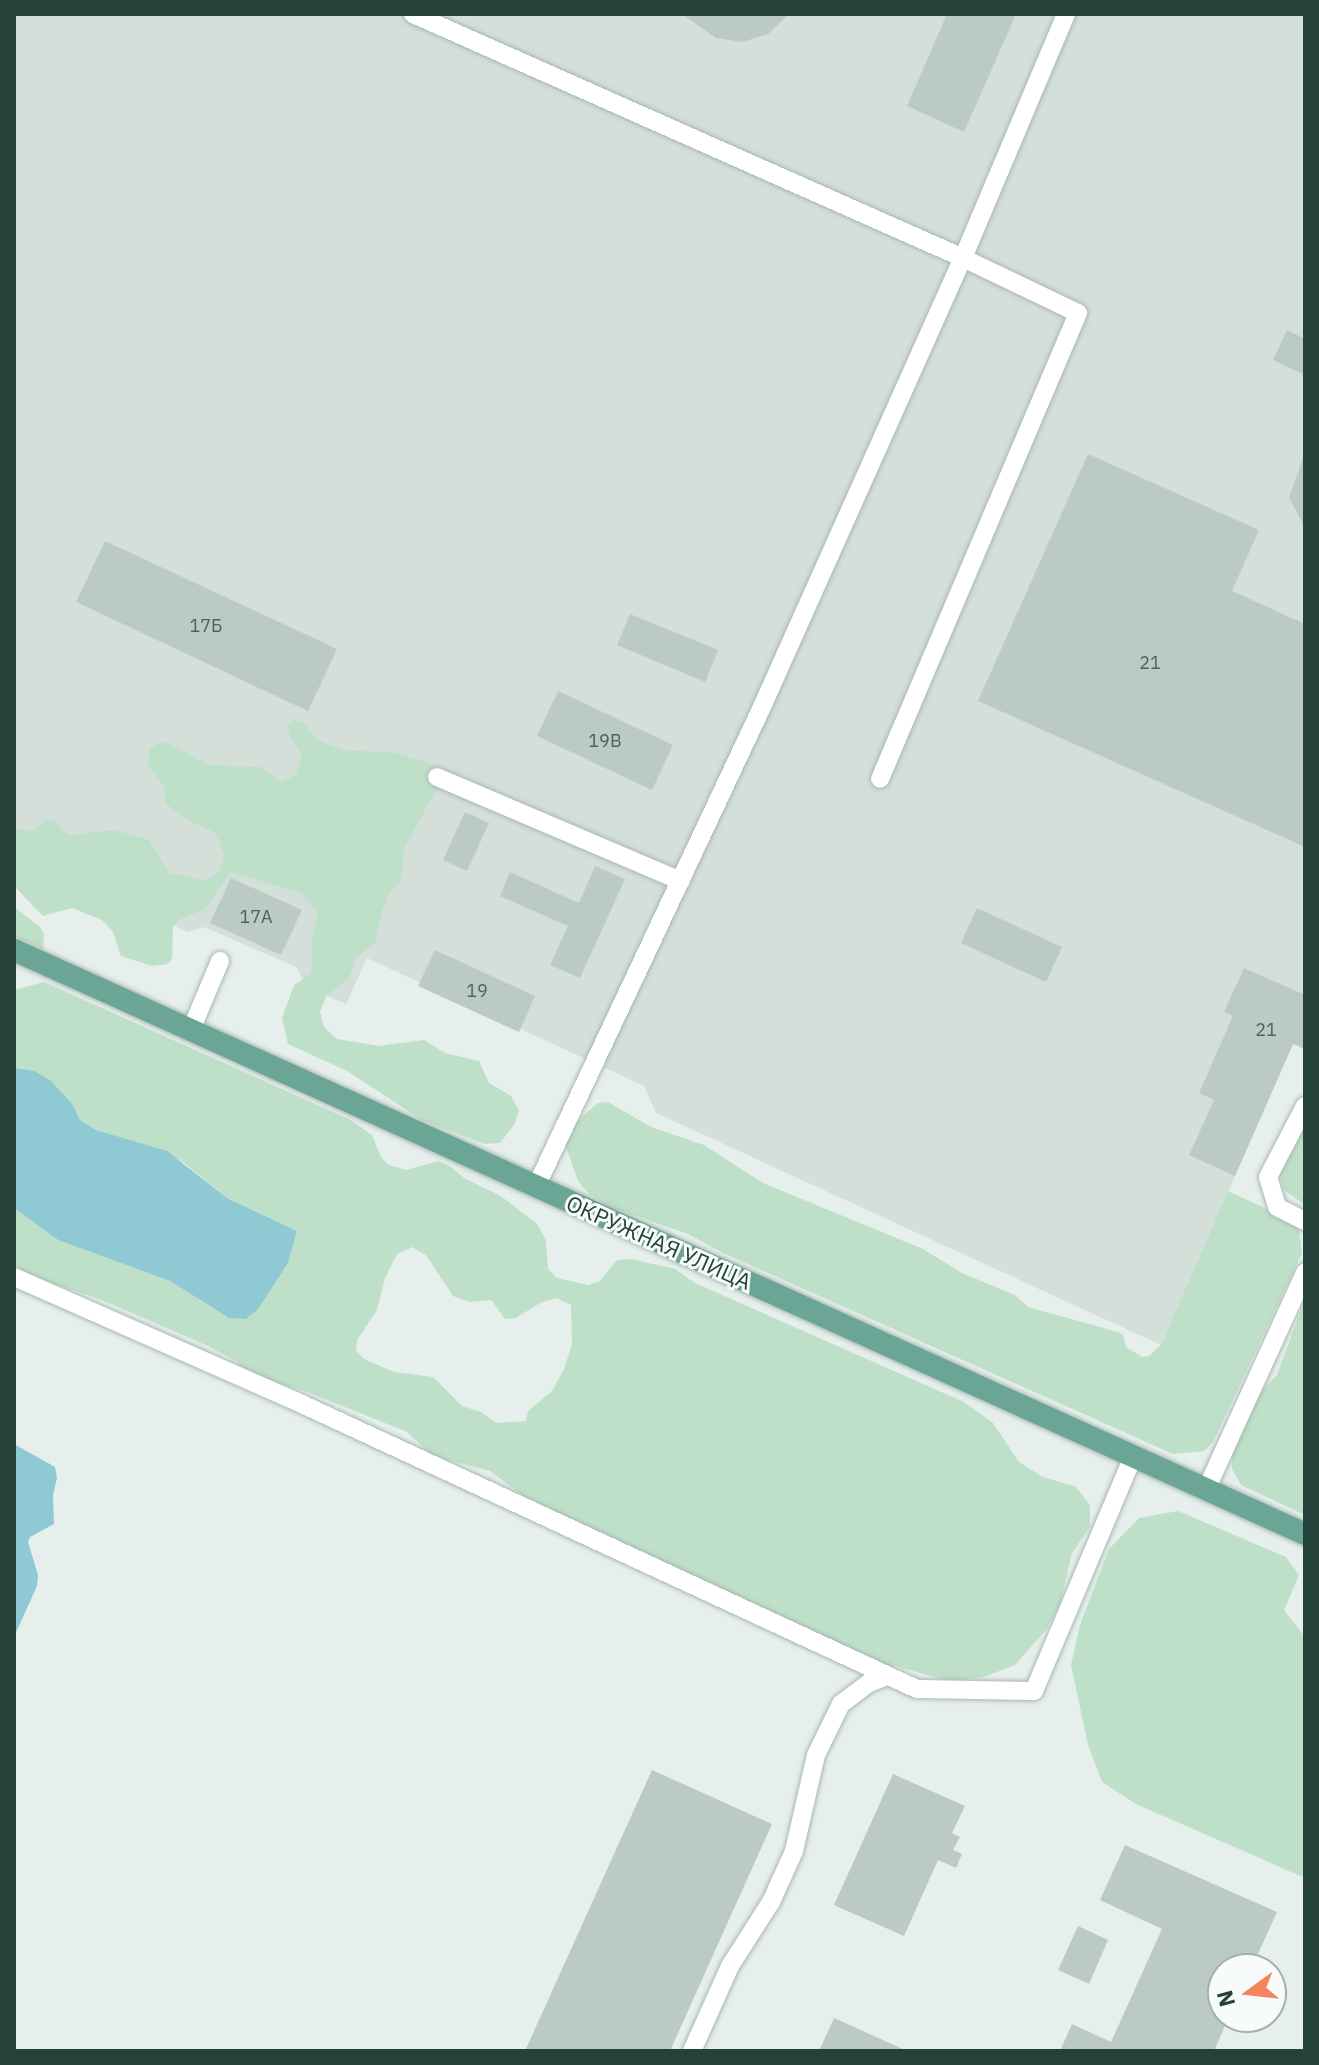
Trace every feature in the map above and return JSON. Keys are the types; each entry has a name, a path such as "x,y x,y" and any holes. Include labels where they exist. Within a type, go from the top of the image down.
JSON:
{"main road":[{"name":"ОКРУЖНАЯ УЛИЦА","path":"14,950 1305,1534"}],"lane":[{"path":"413,14 963,258 1078,313 880,779"},
{"path":"536,1187 681,881 963,258 1066,14"},
{"path":"437,777 681,881"},
{"path":"191,1030 220,961"},
{"path":"1305,1106 1268,1177 1277,1207 1305,1221"},
{"path":"1206,1490 1305,1273"},
{"path":"14,1277 304,1405 885,1677 917,1689 1034,1691 1133,1457"},
{"path":"692,2051 730,1966 771,1902 794,1851 816,1755 841,1704 862,1687 885,1677"}],"shaded area":[{"path":"14,14 1305,14 1305,1049 1293,1044 1161,1345 656,1113 644,1086 367,958 346,1004 307,987 296,967 204,927 188,932 14,853"}],"green space":[{"path":"295,720 303,722 319,741 343,750 397,753 431,764 437,770 438,786 404,849 401,881 390,892 381,914 376,943 357,956 349,978 326,997 320,1012 324,1027 337,1039 379,1046 424,1040 445,1053 479,1061 489,1083 511,1096 519,1110 514,1125 500,1143 484,1144 422,1120 347,1071 288,1044 282,1018 294,985 309,975 312,967 312,940 318,912 301,893 231,872 205,909 178,920 173,926 172,958 168,964 152,966 121,956 113,932 102,920 72,908 43,916 14,886 14,828 32,831 46,820 54,819 64,832 71,835 115,830 149,840 170,873 204,880 213,877 219,871 224,855 218,839 214,832 191,822 165,803 164,786 148,766 149,748 162,742 209,765 261,767 282,782 296,774 302,756 289,734 288,726"},
{"path":"14,907 40,927 44,934 43,949 14,936"},
{"path":"44,982 351,1120 372,1135 381,1157 389,1165 407,1170 438,1161 450,1166 464,1178 501,1196 537,1224 546,1240 548,1269 557,1278 588,1285 600,1281 617,1260 631,1259 675,1269 695,1283 964,1402 993,1423 1019,1462 1041,1476 1076,1487 1090,1505 1090,1527 1072,1553 1061,1601 1046,1630 1015,1665 984,1677 950,1681 895,1666 889,1668 594,1531 522,1495 490,1471 433,1456 407,1432 305,1391 249,1374 236,1361 208,1346 102,1300 32,1277 14,1264 14,1208 58,1240 170,1281 229,1318 259,1308 288,1263 297,1231 227,1198 182,1161 148,1146 96,1130 80,1120 73,1105 14,1068 14,990","holes":["412,1247 426,1255 453,1296 470,1302 491,1300 505,1319 516,1318 540,1303 556,1298 571,1305 572,1344 564,1369 552,1391 528,1411 526,1421 496,1423 481,1412 462,1406 433,1377 394,1372 364,1359 356,1351 357,1340 377,1310 385,1278 397,1254"]},
{"path":"608,1102 651,1127 704,1145 763,1183 923,1249 962,1273 1015,1295 1028,1307 1118,1332 1123,1335 1126,1347 1142,1357 1149,1356 1161,1345 1228,1191 1291,1220 1299,1229 1302,1253 1213,1442 1204,1451 1173,1454 721,1252 688,1234 610,1207 589,1194 578,1181 564,1141 566,1133 585,1114 598,1103"},
{"path":"1305,1119 1305,1205 1284,1190 1279,1171"},
{"path":"1305,1299 1305,1515 1241,1485 1232,1469 1232,1444 1263,1389 1277,1375"},
{"path":"1178,1511 1286,1557 1299,1575 1284,1610 1305,1637 1305,1878 1136,1804 1102,1782 1088,1745 1071,1665 1080,1625 1109,1549 1139,1518"}],"water":[{"path":"14,1068 34,1071 50,1080 73,1105 80,1120 96,1130 167,1151 227,1198 297,1231 288,1263 259,1308 246,1319 229,1318 170,1281 58,1240 14,1208"},
{"path":"14,1444 55,1467 57,1478 53,1495 54,1524 30,1537 28,1542 38,1575 37,1586 14,1637"}],"building":[{"path":"682,14 789,14 768,34 742,42 716,38"},
{"path":"947,14 1016,14 964,132 907,106"},
{"path":"1287,330 1305,339 1305,375 1273,360"},
{"path":"1305,452 1305,527 1289,498"},
{"path":"1088,454 1259,530 1232,591 1305,624 1305,847 978,701"},
{"path":"105,541 337,649 308,711 76,602"},
{"path":"630,614 718,650 705,682 617,645"},
{"path":"558,691 673,745 652,790 537,736"},
{"path":"465,812 489,823 467,871 443,860"},
{"path":"595,866 625,879 580,978 550,965 568,926 500,896 510,872 579,903"},
{"path":"231,878 302,910 281,955 210,923"},
{"path":"977,908 1062,947 1046,982 961,943"},
{"path":"435,950 535,996 519,1032 418,986"},
{"path":"1244,968 1305,995 1305,1049 1293,1044 1235,1176 1189,1155 1214,1100 1199,1093 1233,1016 1224,1012"},
{"path":"652,1770 772,1824 670,2051 525,2051"},
{"path":"893,1774 965,1806 952,1833 960,1837 953,1850 962,1854 956,1868 938,1860 904,1936 834,1905"},
{"path":"1125,1845 1277,1912 1258,1953 1207,1953 1207,2033 1222,2033 1214,2051 1060,2051 1072,2024 1111,2042 1162,1929 1100,1900"},
{"path":"1078,1926 1108,1940 1089,1984 1058,1970"},
{"path":"834,2018 907,2051 819,2051"}]}
